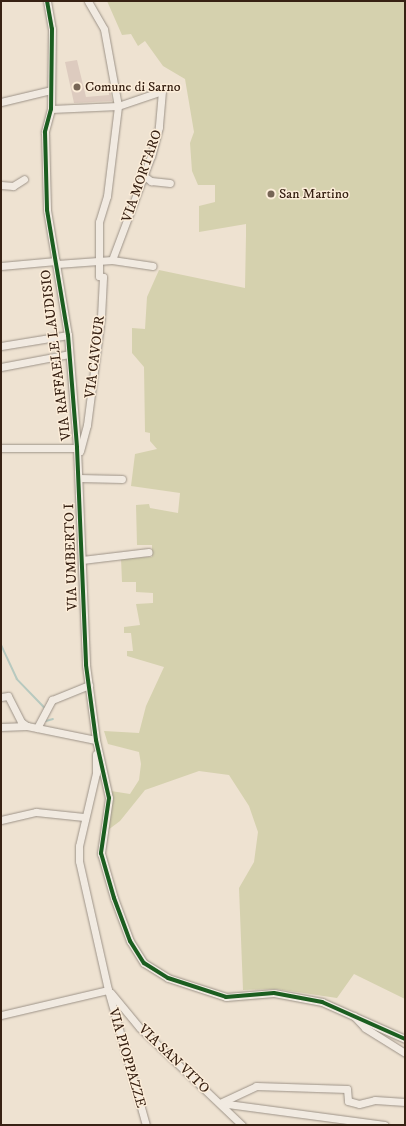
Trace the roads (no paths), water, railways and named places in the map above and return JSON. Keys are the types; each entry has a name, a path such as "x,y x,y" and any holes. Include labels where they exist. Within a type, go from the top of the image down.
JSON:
{"street":[{"name":"VIA RAFFAELE LAUDISIO","path":"47,1 52,30 51,109 45,132 45,170 56,262 68,335 77,448"},
{"path":"88,1 104,29 118,106 107,196 99,222 99,260"},
{"path":"1,102 51,90"},
{"name":"VIA MORTARO","path":"112,260 144,176 159,127 162,91 118,106"},
{"path":"51,109 118,106"},
{"path":"144,176 151,181 170,183"},
{"path":"1,185 13,186 24,179"},
{"path":"1,266 99,260 112,260 153,266"},
{"name":"VIA CAVOUR","path":"78,457 87,425 101,317 103,277 99,276 99,260"},
{"path":"1,346 68,335"},
{"path":"1,367 69,354"},
{"path":"1,448 77,448"},
{"name":"VIA UMBERTO I","path":"77,448 86,665 96,740"},
{"path":"79,478 122,479"},
{"path":"82,560 149,552"},
{"path":"37,728 52,700 89,685"},
{"path":"1,697 8,696 21,722 28,726"},
{"path":"1,728 28,726 96,740 109,798 101,853 130,941 144,963 168,978 226,997 274,993 322,1002 350,1012 405,1039"},
{"name":"VIA PIOPPAZZE","path":"96,740 96,773 84,817 79,861 108,990 146,1125"},
{"path":"1,820 36,812 84,817"},
{"path":"1,1015 108,990"},
{"name":"VIA SAN VITO","path":"108,990 140,1028 242,1125"},
{"path":"350,1012 365,1028 405,1053"},
{"path":"220,1103 256,1086 347,1089 348,1101 359,1104 375,1100 405,1102"},
{"path":"220,1103 385,1125"}],"waterway":[{"path":"1,644 17,679 45,708"},
{"path":"46,721 53,719"}],"place":[{"name":"Comune di Sarno","path":"77,87"},
{"name":"San Martino","path":"271,194"}]}
